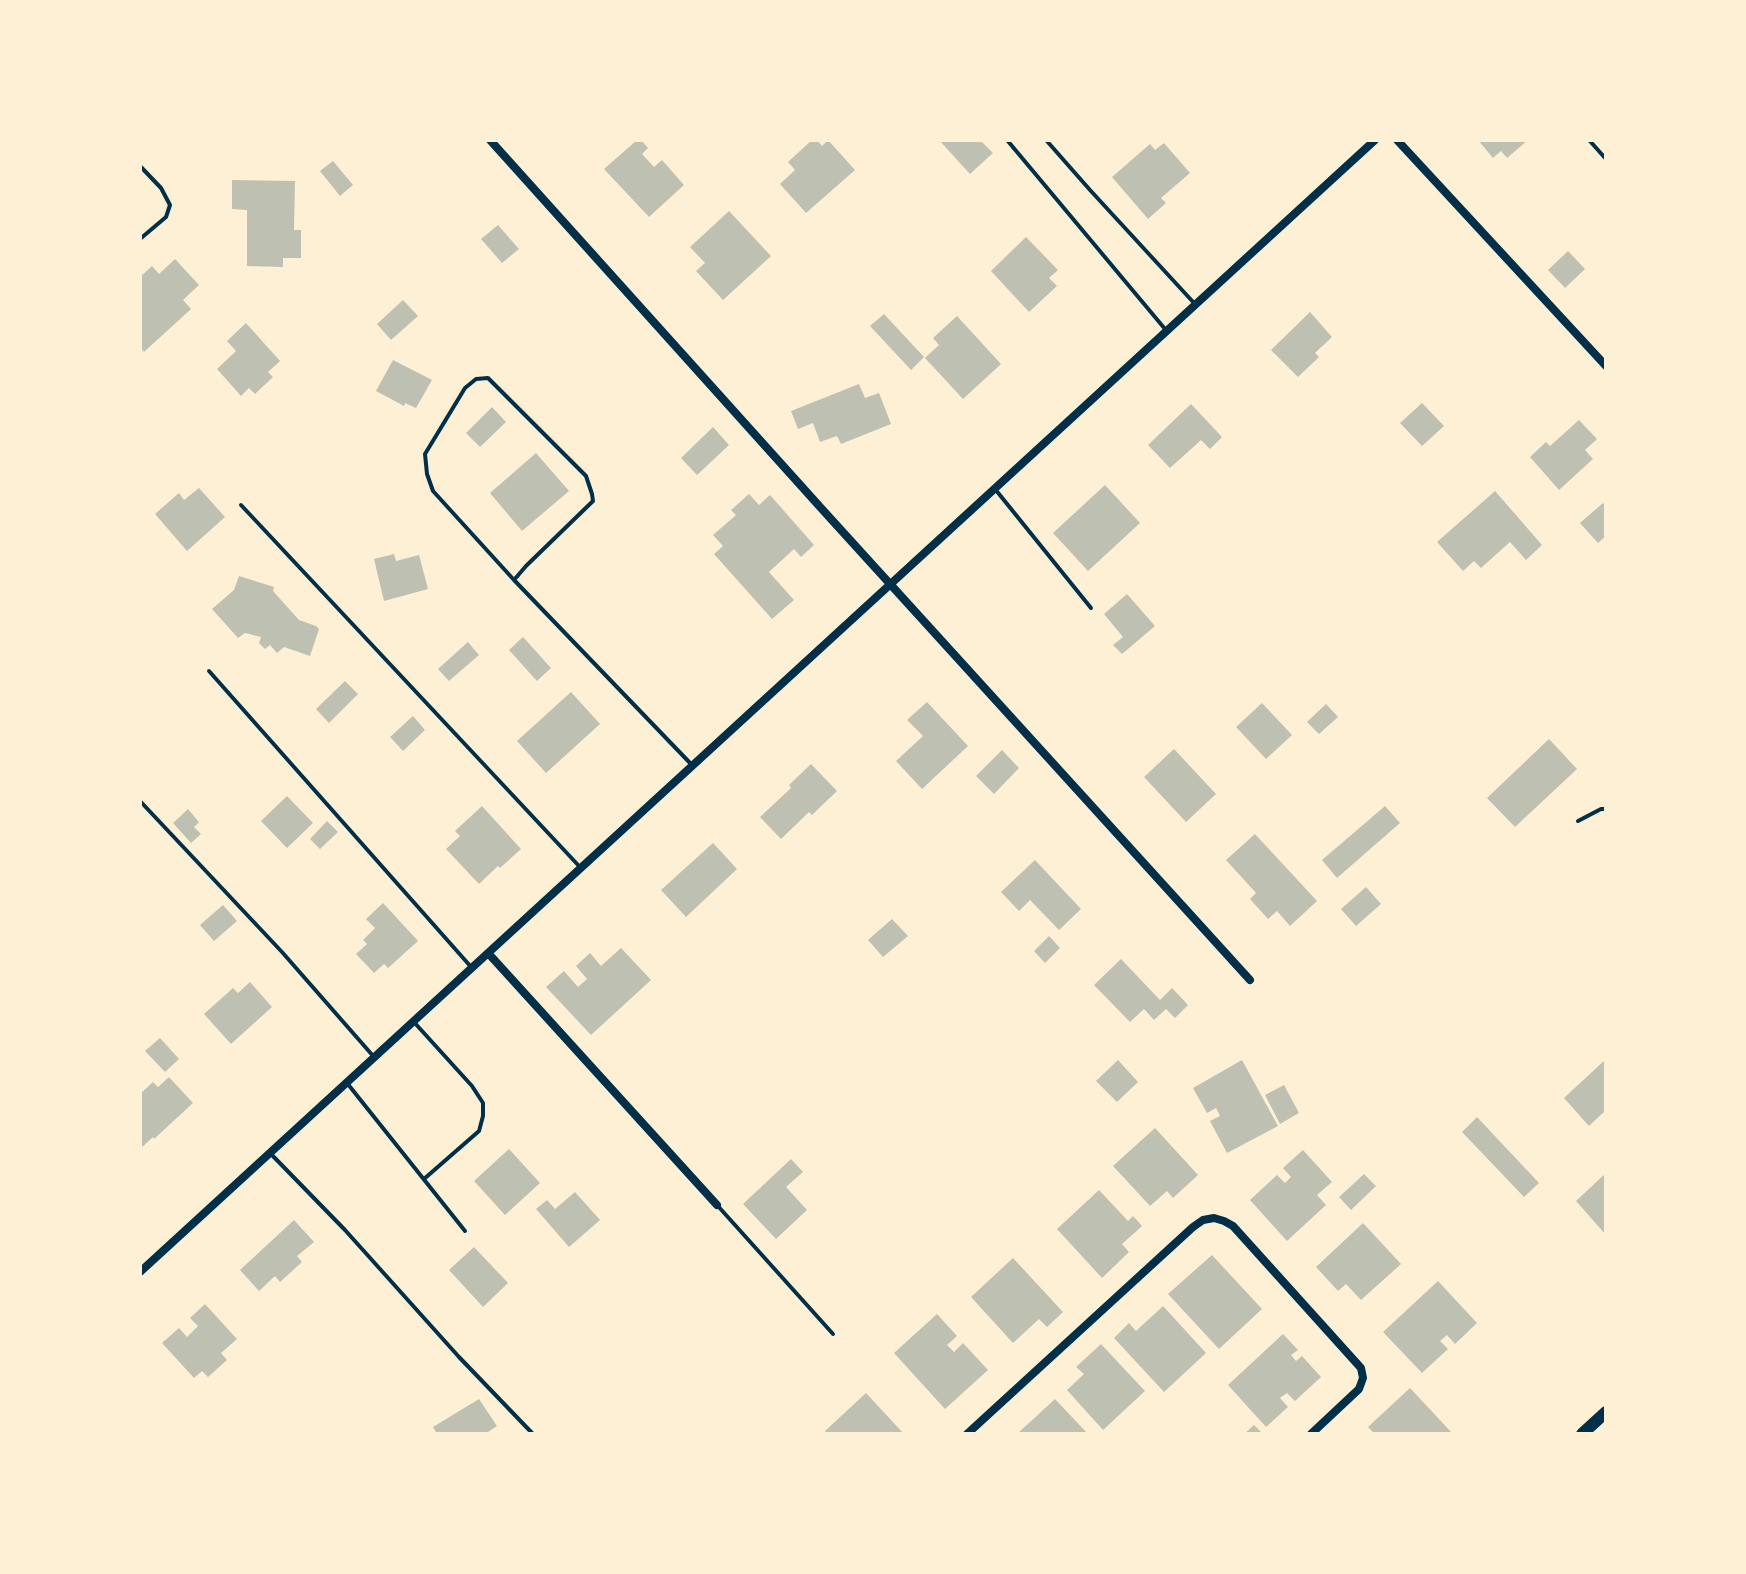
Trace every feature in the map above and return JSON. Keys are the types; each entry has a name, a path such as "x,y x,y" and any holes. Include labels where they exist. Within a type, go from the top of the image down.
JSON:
{"main road":[{"path":"1582,1434 1606,1412"}],"street":[{"path":"490,140 1250,980"},
{"path":"140,1272 1375,140"},
{"path":"1397,140 1606,366"},
{"path":"488,953 717,1205"},
{"path":"967,1434 1193,1227 1203,1220 1214,1218 1233,1226 1361,1368 1363,1378 1359,1389 1311,1434"}],"lane":[{"path":"1007,140 1166,331"},
{"path":"1046,140 1196,304"},
{"path":"1589,140 1606,159"},
{"path":"140,166 161,188 170,205 166,217 140,239"},
{"path":"514,580 593,501 592,494 586,476 488,378 476,379 465,388 425,454 433,491 514,580 692,766"},
{"path":"995,489 1091,608"},
{"path":"241,505 581,868"},
{"path":"209,671 472,968"},
{"path":"140,801 282,952 374,1057"},
{"path":"1578,821 1606,809"},
{"path":"413,1021 472,1086 483,1103 479,1131 424,1179"},
{"path":"347,1083 465,1231"},
{"path":"270,1153 533,1434"},
{"path":"717,1205 833,1334"}],"building":[{"path":"637,140 648,148 642,154 654,167 662,160 684,185 649,217 604,169"},
{"path":"812,140 817,140 822,146 828,140 855,170 806,213 780,184 795,170 788,162"},
{"path":"939,140 980,140 993,153 970,174"},
{"path":"1478,140 1528,140 1507,158 1501,151 1493,158"},
{"path":"1164,143 1190,173 1161,198 1166,203 1148,219 1112,177 1150,144 1155,150"},
{"path":"333,161 353,185 340,196 320,171"},
{"path":"232,180 295,181 294,230 301,230 301,258 283,258 283,267 247,266 247,210 232,209"},
{"path":"729,211 771,256 723,300 696,271 705,263 690,247"},
{"path":"498,225 519,249 502,263 481,239"},
{"path":"1026,237 1058,270 1049,278 1057,286 1029,312 991,271"},
{"path":"1568,251 1585,269 1565,288 1548,270"},
{"path":"175,259 199,285 183,300 191,309 144,352 140,347 140,277 152,266 159,274"},
{"path":"403,300 418,316 391,340 377,324"},
{"path":"1310,312 1332,337 1315,353 1319,357 1298,377 1271,350"},
{"path":"884,314 924,357 911,370 870,326"},
{"path":"957,316 1001,364 963,399 925,358 939,345 933,338"},
{"path":"246,323 280,361 268,372 273,377 255,394 249,388 241,396 217,369 236,351 227,341"},
{"path":"393,360 432,380 416,408 405,403 404,406 376,391"},
{"path":"859,384 865,398 879,393 891,424 841,444 837,436 820,442 813,423 798,429 791,411"},
{"path":"1422,403 1444,426 1422,446 1400,423"},
{"path":"1191,404 1222,437 1210,449 1201,440 1170,468 1148,445"},
{"path":"492,407 506,422 480,447 466,433"},
{"path":"1579,420 1597,439 1585,450 1593,459 1559,490 1530,457 1546,442 1550,446"},
{"path":"713,427 729,445 697,475 681,458"},
{"path":"536,453 569,491 522,531 490,493"},
{"path":"1105,485 1140,523 1088,571 1053,533"},
{"path":"199,488 225,517 187,551 155,514 179,493 184,500"},
{"path":"1495,491 1542,545 1526,560 1510,542 1481,568 1474,561 1463,571 1437,542"},
{"path":"749,494 759,505 770,495 814,545 801,557 794,549 769,572 794,600 772,619 714,554 723,546 713,535 736,515 731,510"},
{"path":"1603,503 1606,506 1606,536 1598,543 1580,523"},
{"path":"394,554 396,561 419,555 428,589 384,601 374,559"},
{"path":"239,576 274,587 273,591 299,620 319,629 310,656 284,647 277,653 270,645 265,649 259,643 261,637 245,633 238,638 212,609 234,590"},
{"path":"1127,594 1155,626 1122,654 1113,645 1123,637 1104,614"},
{"path":"523,637 551,668 537,681 509,650"},
{"path":"468,642 479,655 449,681 438,669"},
{"path":"345,681 358,694 329,723 316,709"},
{"path":"571,692 600,724 546,773 517,741"},
{"path":"927,702 968,746 922,789 896,761 923,736 907,720"},
{"path":"1262,703 1292,735 1266,759 1236,727"},
{"path":"1326,704 1338,717 1319,734 1307,722"},
{"path":"413,716 425,730 403,751 390,737"},
{"path":"1549,739 1577,769 1515,827 1487,798"},
{"path":"1174,749 1216,794 1186,822 1144,777"},
{"path":"1002,750 1019,768 994,794 976,776"},
{"path":"811,764 837,791 781,839 760,817"},
{"path":"287,796 313,823 287,848 261,821"},
{"path":"482,806 521,849 479,884 446,849 460,836 455,831"},
{"path":"1385,806 1400,823 1337,878 1322,860"},
{"path":"188,809 199,822 194,827 201,834 191,843 173,823"},
{"path":"327,821 338,832 320,849 310,839"},
{"path":"1255,834 1317,901 1290,926 1277,911 1268,919 1250,899 1256,893 1226,860"},
{"path":"713,843 737,869 686,917 661,890"},
{"path":"1035,860 1081,909 1059,930 1030,900 1019,911 1001,892"},
{"path":"1366,887 1381,904 1356,926 1341,909"},
{"path":"383,903 418,941 388,968 384,964 374,973 356,954 367,944 363,940 375,928 366,919"},
{"path":"223,905 237,921 214,941 200,925"},
{"path":"892,919 908,936 883,957 868,940"},
{"path":"1049,936 1060,948 1045,963 1034,951"},
{"path":"621,948 651,980 591,1035 546,987 564,971 578,987 587,979 576,966 590,953 601,966"},
{"path":"1121,959 1160,1000 1172,988 1188,1005 1175,1018 1166,1009 1154,1020 1144,1009 1130,1022 1094,985"},
{"path":"250,982 272,1007 231,1044 204,1014 233,988 238,993"},
{"path":"160,1038 179,1059 165,1072 145,1051"},
{"path":"1606,1059 1606,1110 1589,1126 1564,1098"},
{"path":"1118,1060 1138,1082 1117,1102 1096,1081"},
{"path":"1242,1060 1278,1126 1227,1153 1210,1121 1220,1116 1216,1108 1207,1113 1193,1088"},
{"path":"169,1077 193,1103 140,1149 140,1094 153,1082 158,1087"},
{"path":"1284,1085 1299,1113 1280,1124 1265,1095"},
{"path":"1477,1117 1539,1183 1524,1197 1462,1132"},
{"path":"1155,1128 1198,1175 1173,1198 1167,1191 1150,1206 1113,1166"},
{"path":"509,1149 540,1183 505,1215 474,1181"},
{"path":"1303,1150 1332,1182 1317,1195 1326,1205 1287,1241 1250,1200 1277,1175 1285,1183 1291,1177 1283,1168"},
{"path":"791,1159 803,1172 786,1187 807,1210 776,1239 743,1204"},
{"path":"1606,1173 1606,1235 1576,1201"},
{"path":"1364,1174 1376,1186 1351,1210 1339,1197"},
{"path":"1099,1190 1128,1221 1133,1216 1142,1226 1122,1244 1129,1252 1102,1278 1057,1229"},
{"path":"575,1192 600,1220 569,1247 536,1209 547,1200 555,1209"},
{"path":"294,1220 314,1242 297,1256 302,1262 280,1282 275,1276 259,1291 240,1270"},
{"path":"1363,1223 1401,1264 1361,1300 1346,1284 1338,1291 1316,1267"},
{"path":"474,1247 508,1283 483,1307 449,1270"},
{"path":"1212,1255 1262,1309 1219,1349 1168,1294"},
{"path":"1013,1258 1063,1312 1047,1327 1039,1319 1013,1343 971,1297"},
{"path":"1438,1281 1477,1323 1455,1344 1447,1335 1440,1341 1448,1349 1422,1373 1383,1332"},
{"path":"205,1304 237,1339 221,1353 227,1360 208,1377 202,1371 194,1378 162,1343 179,1328 187,1337 198,1326 190,1318"},
{"path":"1163,1306 1206,1353 1164,1392 1114,1338 1129,1323 1136,1331"},
{"path":"937,1314 957,1336 947,1345 954,1352 963,1343 988,1370 945,1409 894,1353"},
{"path":"1283,1334 1298,1350 1291,1355 1296,1361 1302,1356 1321,1377 1295,1401 1287,1393 1280,1398 1288,1407 1266,1427 1228,1385"},
{"path":"1101,1344 1145,1391 1103,1430 1067,1390 1084,1374 1076,1367"},
{"path":"1410,1388 1453,1434 1375,1434 1368,1427"},
{"path":"866,1393 904,1434 828,1434 825,1431"},
{"path":"479,1399 497,1426 485,1434 437,1434 433,1427"},
{"path":"1055,1399 1088,1434 1017,1434"},
{"path":"1254,1425 1263,1434 1244,1434"}]}
